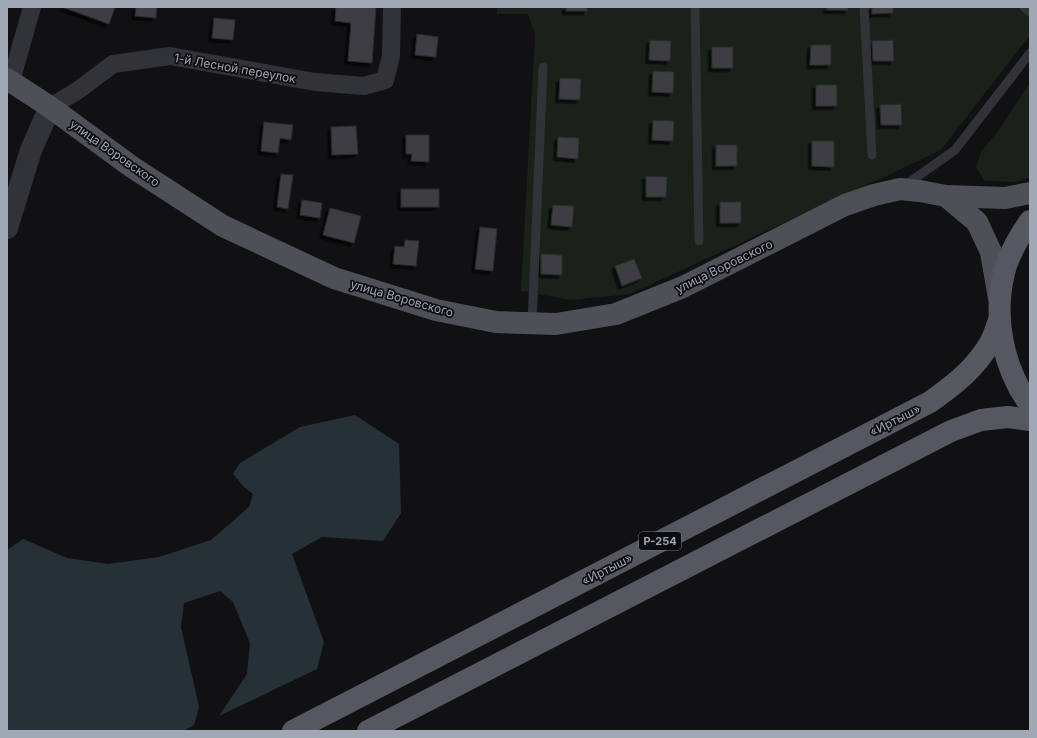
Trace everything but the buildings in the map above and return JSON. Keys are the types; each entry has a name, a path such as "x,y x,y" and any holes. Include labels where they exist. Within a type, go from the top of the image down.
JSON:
{"highway":[{"name":"«Иртыш»","path":"293,731 930,402 959,381 978,361 990,342 999,310 1004,272 1014,246 1030,222"},
{"name":"«Иртыш»","path":"999,310 1004,348 1013,374 1030,405"},
{"name":"Р-254","path":"368,731 951,431 981,420 1008,417 1030,420"}],"main road":[{"name":"улица Воровского","path":"9,80 50,107 132,167 223,226 334,278 436,310 496,322 556,324 616,314 683,287 845,206 874,195 900,189 946,196 1005,198 1030,193"},
{"path":"946,196 977,222 991,252 999,310"}],"street":[{"path":"9,80 32,7"},
{"name":"1-й Лесной переулок","path":"50,107 77,91 113,64 170,56 315,82 364,86 385,80 392,56 392,7"},
{"path":"7,228 31,150 50,107"}],"lane":[{"path":"695,7 699,241"},
{"path":"864,7 872,155"},
{"path":"1024,7 1030,12"},
{"path":"900,189 955,150 1030,53"},
{"path":"532,323 543,67"}],"shaded area":[{"path":"497,7 1030,7 1030,35 941,150 630,294 571,300 521,291 535,34 528,14 497,14"},
{"path":"1030,82 1030,178 1014,182 985,181 976,167 981,152 1001,127"},
{"path":"355,415 399,444 401,513 383,541 322,537 292,554 324,642 317,669 219,716 247,674 250,643 233,602 220,591 184,603 181,627 199,707 194,725 183,731 7,731 7,550 23,539 67,558 108,564 159,557 211,540 249,507 253,494 244,487 233,474 240,463 300,427"}]}
